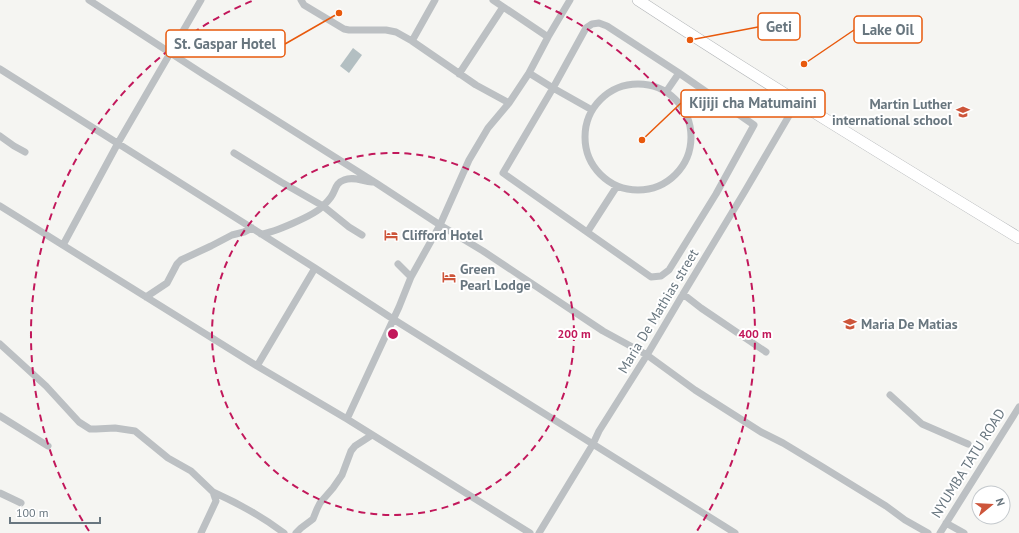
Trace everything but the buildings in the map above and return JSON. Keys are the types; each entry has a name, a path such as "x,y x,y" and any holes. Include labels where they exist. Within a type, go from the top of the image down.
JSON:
{"highway":[{"path":"638,0 797,102 1019,238"}],"street":[{"path":"89,0 483,251 603,331 647,356 695,390 761,432 783,443 928,533"},
{"path":"63,245 118,143 201,0"},
{"path":"301,0 304,5 344,29 392,31 412,41 483,90 509,103"},
{"path":"412,41 435,0"},
{"path":"493,0 548,37"},
{"path":"346,419 393,319 410,277 440,225 468,160 488,128 509,103 570,0"},
{"path":"459,74 503,7"},
{"path":"599,23 607,26 679,73 754,125 716,194 669,270 661,276 652,277 503,173 553,88 586,28 592,24 599,23"},
{"path":"0,69 393,319 735,533"},
{"path":"528,73 592,110"},
{"path":"666,92 679,73"},
{"path":"631,84 644,84 666,92 677,102 685,114 690,127 690,142 687,156 681,168 671,178 659,186 645,190 631,190 617,186 602,176 591,162 585,145 585,127 592,110 599,100 608,92 631,84"},
{"name":"Maria De Mathias street","path":"539,533 593,444 599,431 647,356 742,198 797,102"},
{"path":"0,136 25,152"},
{"path":"234,153 323,206 349,227 362,235"},
{"path":"261,234 302,220 323,206 331,197 337,184 342,180 352,178 376,183"},
{"path":"588,231 617,186"},
{"path":"0,206 257,366 346,419 530,533"},
{"path":"146,297 165,285 177,264 181,260 232,235 252,228"},
{"path":"398,264 410,277"},
{"path":"257,366 315,268"},
{"path":"683,294 766,352"},
{"path":"0,344 46,386 79,422 90,429 115,428 135,431 168,458 191,471 213,492 247,508 284,533"},
{"path":"890,395 922,424 968,444"},
{"name":"NYUMBA TATU ROAD","path":"940,533 1019,407"},
{"path":"0,416 48,446"},
{"path":"296,533 313,519 320,503 342,475 351,451 355,446 372,435"},
{"path":"201,533 216,501 213,492"},
{"path":"0,493 21,503"},
{"path":"946,523 964,533"}],"shaded area":[{"path":"353,48 362,55 349,73 340,66"}],"place":[{"name":"St. Gaspar Hotel","path":"339,13"},
{"name":"Geti","path":"690,40"},
{"name":"Lake Oil","path":"804,64"},
{"name":"Martin Luther international school","path":"963,112"},
{"name":"Kijiji cha Matumaini","path":"642,140"},
{"name":"Clifford Hotel","path":"391,235"},
{"name":"Green Pearl Lodge","path":"449,277"},
{"name":"Maria De Matias","path":"850,324"}]}
